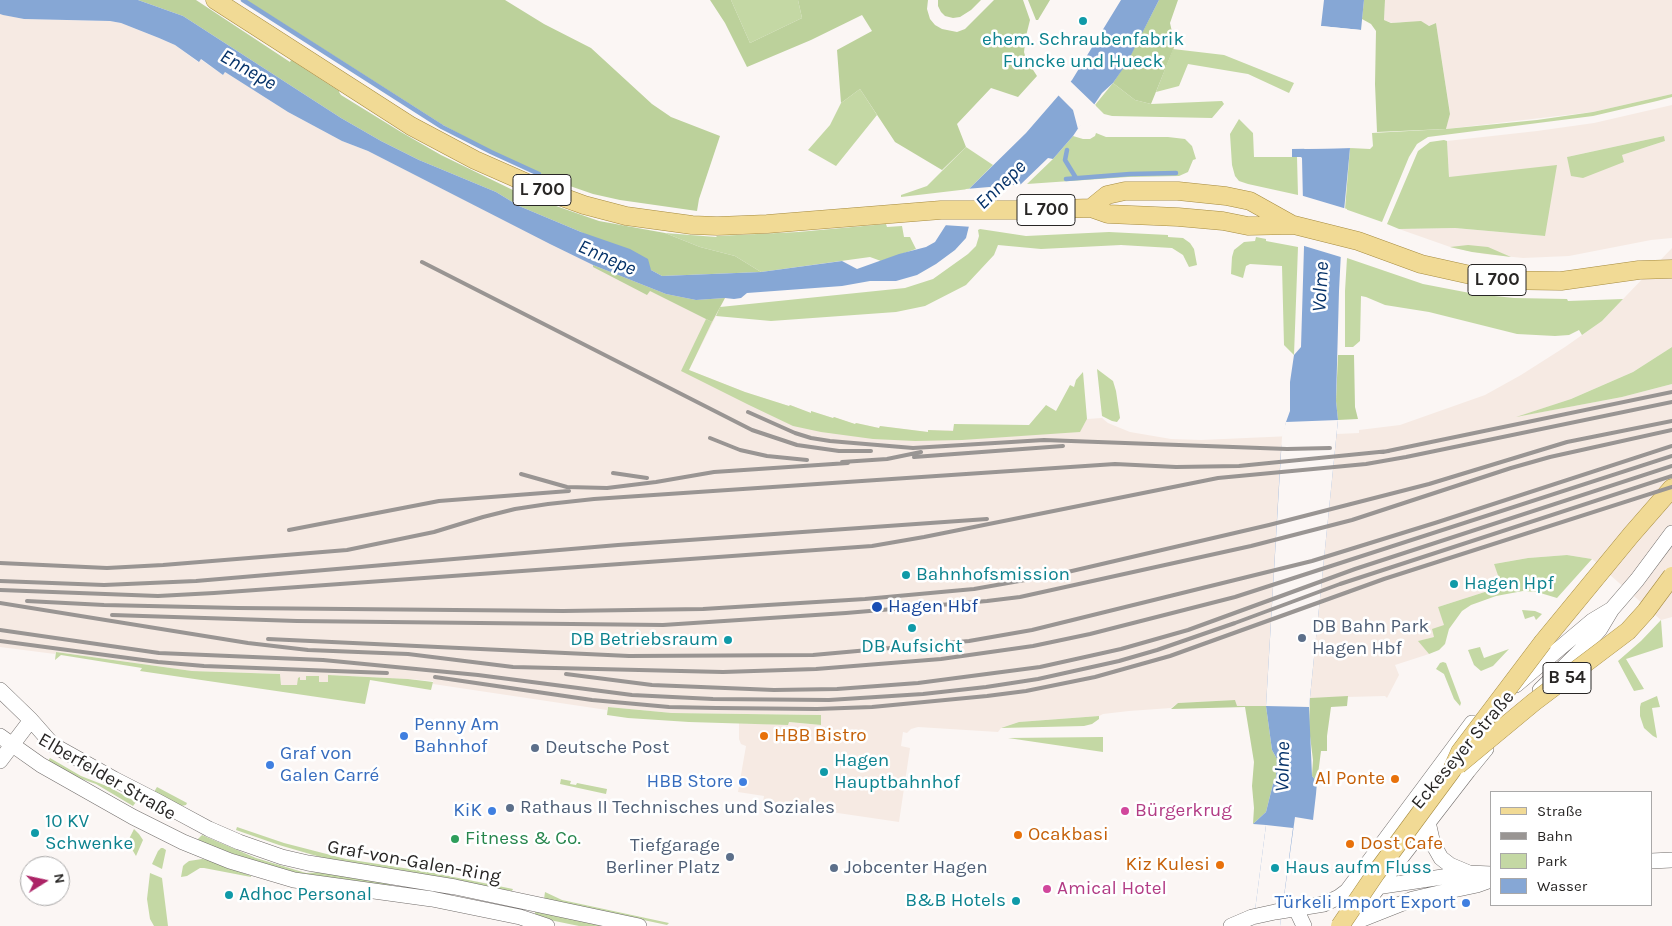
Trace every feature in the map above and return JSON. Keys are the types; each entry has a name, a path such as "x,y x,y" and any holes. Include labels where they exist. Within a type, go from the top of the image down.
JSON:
{"main road":[{"name":"L 700","path":"215,0 411,126 475,160 511,177 584,206 626,216 692,225 717,226 767,224 940,210 1091,208 1108,214 1178,217 1248,226 1294,226 1358,241 1421,264 1493,280 1561,282 1639,270 1672,268"},
{"name":"L 700","path":"1091,208 1107,196 1125,191 1178,191 1226,196 1250,201 1294,226"},
{"name":"B 54","path":"1347,925 1376,873 1452,770 1460,752 1544,642 1672,488"},
{"name":"B 54","path":"1452,770 1468,759 1496,732 1628,631 1646,611 1672,576"}],"street":[{"name":"Eckeseyer Straße","path":"1347,925 1380,886 1474,763 1494,740 1521,715 1536,694 1586,645 1672,533"},
{"name":"Eckeseyer Straße","path":"1347,891 1468,728 1592,621 1612,609"},
{"name":"Elberfelder Straße","path":"0,690 31,720 53,745 114,780 189,817"},
{"path":"0,761 31,720"},
{"name":"Elberfelder Straße","path":"0,736 40,765 146,825 183,842"},
{"path":"13,746 24,739 38,740 53,745"},
{"name":"Graf-von-Galen-Ring","path":"189,817 209,829 239,842 308,864 455,887 639,926"},
{"path":"1428,822 1434,844 1442,858 1450,865 1470,873"},
{"name":"Graf-von-Galen-Ring","path":"183,842 230,861 294,880 432,900 520,917 547,926"},
{"path":"1652,861 1672,860"},
{"path":"1231,926 1252,917 1324,904 1347,891 1470,873 1490,874"},
{"path":"1347,925 1425,895 1477,885 1490,880"},
{"path":"1296,908 1304,926"}],"shaded area":[{"path":"1385,0 1672,0 1672,94 1593,112 1446,129 1450,113 1436,23 1428,26 1400,22 1392,23 1384,20"},
{"path":"0,14 24,19 110,21 121,23 175,45 198,62 200,59 223,75 225,72 288,112 342,141 368,151 593,265 725,298 689,370 745,392 811,413 811,411 855,424 879,428 880,426 928,432 928,430 1080,431 1087,419 1102,418 1108,423 1130,432 1171,439 1201,440 1359,433 1359,430 1400,425 1485,395 1565,347 1602,321 1672,248 1672,347 1633,372 1571,399 1520,416 1622,397 1672,384 1672,617 1661,620 1592,559 1567,555 1528,558 1494,564 1501,581 1491,590 1438,607 1445,625 1434,637 1419,641 1429,654 1395,665 1399,675 1387,698 1385,696 1310,698 1283,707 1236,706 1235,700 1178,703 1171,708 1019,722 1001,728 998,732 918,727 911,729 907,733 903,732 901,746 910,748 899,822 763,802 764,796 738,792 746,746 741,744 739,739 739,723 788,725 788,722 821,725 821,715 672,713 608,707 607,710 433,684 433,681 408,679 328,675 328,682 319,682 319,677 306,677 306,680 300,680 297,685 281,685 280,674 192,671 56,652 55,654 0,647"},
{"path":"1672,105 1672,238 1651,240 1569,256 1523,258 1484,254 1453,248 1399,229 1455,228 1545,236 1449,177 1447,141 1594,123","holes":["1664,136 1665,141 1622,155 1567,157"]}],"green space":[{"path":"138,0 196,0 401,132 441,155 519,193 599,221 665,233 700,247 735,256 761,272 662,276 581,232 519,206 496,192 419,160 381,141 341,118 183,16"},
{"path":"246,0 505,0 544,24 591,48 652,104 671,117 720,136 699,199 697,211 620,200 593,194 544,177 544,175 491,151 443,125"},
{"path":"710,0 731,0 750,43 802,18 798,0 928,0 927,9 930,19 935,25 942,29 957,32 965,29 994,0 1023,0 1030,20 1024,52 1026,59 1037,76 1018,97 991,88 957,124 966,147 942,170 895,142 860,89 841,103 837,50 872,31 862,15 811,40 747,67 725,23"},
{"path":"731,0 798,0 802,18 750,43"},
{"path":"938,0 981,0 971,10 960,17 953,18 945,16 941,12"},
{"path":"1028,0 1050,0 1038,20 1036,20"},
{"path":"1159,0 1178,0 1170,23 1175,45 1151,104 1135,100 1113,83 1127,62"},
{"path":"1364,0 1385,0 1384,20 1391,23 1421,21 1429,26 1436,23 1450,114 1446,129 1377,132 1375,84 1376,31 1371,24 1362,19"},
{"path":"1173,49 1224,55 1294,83 1289,93 1248,74 1188,64 1179,86 1156,92"},
{"path":"1113,83 1135,100 1151,104 1222,101 1224,104 1212,118 1112,116 1104,114 1095,105"},
{"path":"860,89 877,115 836,166 808,150 830,125 841,103"},
{"path":"1672,94 1672,97 1593,116 1428,137 1417,144 1409,157 1382,222 1345,209 1350,148 1370,149 1373,146 1372,133 1446,129 1537,120 1593,112"},
{"path":"1239,119 1253,133 1254,157 1297,157 1298,195 1248,184 1239,181 1235,176 1232,165 1230,134"},
{"path":"1096,133 1106,137 1168,137 1185,139 1192,146 1196,159 1193,160 1188,172 1179,176 1128,177 1027,184 1073,136 1090,139"},
{"path":"1664,136 1665,141 1622,155 1624,162 1583,178 1571,176 1567,157"},
{"path":"1447,141 1449,177 1557,165 1545,236 1455,228 1399,229 1387,224 1418,151 1430,142"},
{"path":"966,147 993,165 969,189 901,197 901,195 927,186"},
{"path":"886,224 887,227 902,226 904,237 910,237 916,249 881,261 870,257 761,272 735,256 700,247 665,233 716,237"},
{"path":"978,230 1026,236 1109,232 1168,235 1168,237 1183,238 1190,243 1194,249 1197,265 1189,267 1183,255 1172,248 1121,245 1041,249 998,245 994,255 966,285 925,306 896,312 771,321 716,316 720,307 905,288 933,279 976,246 979,236"},
{"path":"1256,237 1266,239 1266,241 1298,247 1294,355 1284,345 1282,266 1250,264 1246,266 1243,278 1231,274 1234,250 1244,242 1255,241"},
{"path":"1468,245 1488,247 1511,257 1450,247"},
{"path":"1347,258 1423,284 1475,294 1514,298 1567,299 1568,301 1623,299 1602,321 1582,335 1579,330 1569,335 1555,336 1517,334 1429,312 1385,305 1361,296 1360,341 1353,347 1345,347"},
{"path":"593,265 666,294 696,300 725,298 712,322 650,291 647,295 593,267"},
{"path":"706,319 712,322 689,370 745,392 811,413 811,411 855,424 879,428 880,426 928,432 928,430 953,431 954,424 1029,425 1046,405 1056,411 1070,385 1074,387 1076,380 1083,372 1087,419 1080,432 962,440 915,441 873,439 793,426 681,371"},
{"path":"1672,347 1672,384 1622,397 1516,417 1571,399 1633,372"},
{"path":"1338,355 1354,355 1355,407 1358,419 1338,420 1336,401"},
{"path":"1097,369 1113,381 1120,418 1117,422 1102,416"},
{"path":"1567,555 1592,559 1557,598 1537,592 1523,591 1496,596 1471,605 1462,611 1449,629 1445,644 1439,650 1429,654 1418,641 1434,637 1432,629 1444,625 1438,607 1491,590 1490,584 1500,581 1494,564 1528,558"},
{"path":"1522,610 1535,611 1542,614 1536,620 1534,616 1525,619"},
{"path":"1661,620 1663,647 1626,659 1644,689 1634,691 1618,661"},
{"path":"1480,647 1484,658 1509,649 1493,666 1481,671 1474,665 1468,650"},
{"path":"56,652 192,671 280,674 281,685 297,685 298,678 306,680 306,676 319,676 319,682 328,682 328,675 433,682 431,690 370,680 365,704 140,671 142,668 61,655 55,660"},
{"path":"1443,662 1446,663 1461,703 1460,706 1454,699 1444,674 1436,669"},
{"path":"1348,696 1347,706 1331,707 1327,751 1321,751 1317,782 1312,776 1313,760 1309,728 1310,698"},
{"path":"1657,696 1660,707 1652,708 1657,738 1644,728 1640,716 1640,707 1641,703"},
{"path":"1235,700 1237,706 1266,706 1272,750 1277,759 1276,777 1266,812 1253,824 1252,786 1254,762 1245,707 1171,709 1178,703"},
{"path":"608,707 672,713 821,715 821,725 789,722 788,725 628,718 607,715"},
{"path":"1099,716 1099,719 1092,724 1084,726 1001,728 1019,722"},
{"path":"1103,737 1103,752 1008,738"},
{"path":"50,758 81,776 109,787 136,802 133,806 96,784 79,778 48,761"},
{"path":"561,779 571,781 570,784 576,785 577,783 607,789 606,794 560,784"},
{"path":"157,787 187,803 186,805 181,806 154,792"},
{"path":"237,827 284,843 346,859 429,872 513,889 512,891 508,890 508,892 327,859 236,830"},
{"path":"134,829 143,840 136,856 130,846 129,839"},
{"path":"202,835 256,858 306,873 327,872 389,883 391,886 302,875 255,862 199,841 198,839"},
{"path":"163,848 166,850 162,869 152,864 158,851"},
{"path":"202,859 251,877 200,868 187,876 181,877 185,864 189,861"},
{"path":"150,873 162,878 168,926 154,926 150,919 147,899"},
{"path":"545,892 562,900 669,923 667,925 544,899"},
{"path":"535,911 608,926 579,926 535,917"}],"water":[{"name":"Ennepe","path":"0,0 138,0 183,16 341,118 381,141 419,160 496,192 519,206 581,232 630,249 648,259 651,270 662,276 761,272 842,261 857,269 899,254 926,247 935,242 969,189 1026,133 1072,80 1121,0 1159,0 1127,63 1113,83 1102,93 1073,136 1053,159 1048,158 1020,185 969,226 966,238 955,250 936,264 917,275 896,281 870,281 842,286 747,293 741,298 734,299 696,300 666,294 593,265 368,151 342,141 288,112 225,72 223,75 201,59 199,62 175,45 159,38 121,23 110,21 24,19 3,15 0,14"},
{"path":"1324,0 1364,0 1361,30 1321,26"},
{"name":"Volme","path":"1350,148 1342,232 1339,291 1336,401 1338,420 1309,707 1312,776 1317,782 1313,820 1295,817 1280,926 1253,926 1266,825 1253,824 1266,812 1276,777 1277,759 1272,750 1266,706 1281,450 1290,411 1290,382 1294,355 1301,347 1304,247 1302,158 1292,157 1292,149"}],"pier":[{"path":"1321,26 1363,30 1361,33 1321,28"},
{"path":"1069,80 1096,106 1078,129 1073,110 1057,94"},
{"path":"1350,145 1353,148 1304,149 1305,147"},
{"path":"1024,184 973,227 943,225 966,189"},
{"path":"1300,195 1347,209 1344,258 1301,245"},
{"path":"1338,420 1309,707 1266,706 1282,437 1286,422"},
{"path":"1266,825 1293,828 1280,926 1253,926"}],"waterway":[{"path":"243,0 442,127 539,174"},
{"path":"1067,150 1065,160 1076,178"},
{"path":"1066,179 1130,174 1176,173"}],"railway":[{"path":"422,262 752,430 797,445 839,451 871,451"},
{"path":"1383,452 1672,392"},
{"path":"0,590 158,596 872,546 1218,478 1366,464 1406,457 1672,402"},
{"path":"748,412 811,438 913,448 1044,440 1287,449 1330,448"},
{"path":"27,601 238,608 563,611 703,609 865,599 974,589 1059,574 1269,525 1429,484 1567,442 1672,421"},
{"path":"112,615 297,621 663,625 846,613 987,601 1020,597 1251,546 1352,520 1550,457 1672,430"},
{"path":"710,438 740,450 767,456 807,460"},
{"path":"914,457 1063,446"},
{"path":"268,639 629,656 813,655 969,641 1032,630 1312,561 1672,446"},
{"path":"0,563 107,568 347,550 434,532 515,509 594,499 1115,464 1176,467 1239,466 1389,451"},
{"path":"842,462 887,459 921,452"},
{"path":"0,603 248,643 308,650 408,654 513,667 723,672 816,669 941,659 1033,646 1090,634 1235,597 1672,456"},
{"path":"521,474 567,487 607,488 714,472 848,463"},
{"path":"566,674 652,685 774,690 837,689 918,683 1040,667 1121,649 1188,630 1355,569 1672,466"},
{"path":"613,473 647,478"},
{"path":"0,630 159,653 323,660 478,675 632,695 713,699 829,700 923,694 1038,679 1119,661 1157,650 1340,584 1672,476"},
{"path":"435,677 592,700 669,707 817,709 872,707 1026,691 1095,677 1170,656 1384,579 1672,487"},
{"path":"289,530 439,501 569,491"},
{"path":"0,581 104,585 196,581 618,545 987,519"},
{"path":"0,641 158,662 204,666 387,673"}],"place":[{"name":"ehem. Schraubenfabrik Funcke und Hueck","path":"1083,21"},
{"name":"Bahnhofsmission","path":"906,575"},
{"name":"Hagen Hpf","path":"1454,584"},
{"name":"Hagen Hbf","path":"877,607"},
{"name":"DB Aufsicht","path":"912,628"},
{"name":"DB Bahn Park Hagen Hbf","path":"1302,638"},
{"name":"DB Betriebsraum","path":"728,640"},
{"name":"Penny Am Bahnhof","path":"404,736"},
{"name":"HBB Bistro","path":"764,736"},
{"name":"Deutsche Post","path":"535,748"},
{"name":"Graf von Galen Carré","path":"270,765"},
{"name":"Hagen Hauptbahnhof","path":"824,772"},
{"name":"Al Ponte","path":"1395,779"},
{"name":"HBB Store","path":"743,782"},
{"name":"Rathaus II Technisches und Soziales","path":"510,808"},
{"name":"KiK","path":"492,811"},
{"name":"Bürgerkrug","path":"1125,811"},
{"name":"10 KV Schwenke","path":"35,833"},
{"name":"Ocakbasi","path":"1018,835"},
{"name":"Fitness & Co.","path":"455,839"},
{"name":"Dost Cafe","path":"1350,844"},
{"name":"Tiefgarage Berliner Platz","path":"730,857"},
{"name":"Kiz Kulesi","path":"1220,865"},
{"name":"Jobcenter Hagen","path":"834,868"},
{"name":"Haus aufm Fluss","path":"1275,868"},
{"name":"Amical Hotel","path":"1047,889"},
{"name":"Adhoc Personal","path":"229,895"},
{"name":"B&B Hotels","path":"1016,901"},
{"name":"Türkeli Import Export","path":"1466,903"}]}
